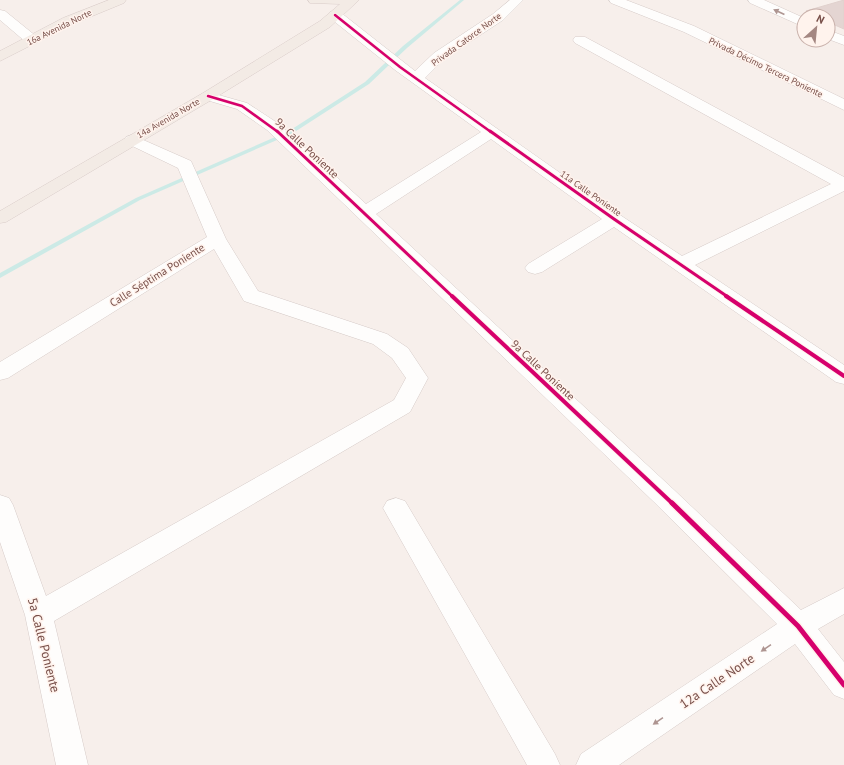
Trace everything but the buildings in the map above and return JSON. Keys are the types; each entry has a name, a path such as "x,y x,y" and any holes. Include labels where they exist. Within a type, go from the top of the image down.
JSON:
{"main road":[{"name":"16a Avenida Norte","path":"0,57 94,10 120,0"},
{"path":"314,0 352,0"},
{"path":"314,0 335,15"},
{"name":"14a Avenida Norte","path":"0,218 208,96 325,24 352,0"}],"street":[{"name":"Privada Catorce Norte","path":"416,78 440,56 498,17 517,0"},
{"name":"Privada Décimo Tercera Poniente","path":"614,0 689,29 844,105"},
{"path":"754,0 796,19"},
{"path":"0,14 32,40"},
{"name":"11a Calle Poniente","path":"335,15 400,67 614,219 844,376"},
{"path":"580,40 844,184"},
{"name":"9a Calle Poniente","path":"208,96 242,106 272,127 663,494 798,626 844,685"},
{"path":"363,214 492,132"},
{"name":"Calle Séptima Poniente","path":"0,372 216,239 185,165 132,140"},
{"path":"680,265 844,184"},
{"path":"535,268 614,219"},
{"path":"39,615 402,406 417,378 400,353 380,339 250,296 216,239"},
{"name":"5a Calle Poniente","path":"0,505 39,615 72,765"},
{"path":"396,508 544,765"},
{"name":"12a Calle Norte","path":"592,765 798,626 844,600"}],"waterway":[{"path":"0,276 138,199 291,132 367,83 405,47 462,0"}],"cycle path":[{"path":"335,15 400,67 614,219 844,376"},
{"path":"208,96 242,106 273,127 663,495 798,626 844,685"}]}
